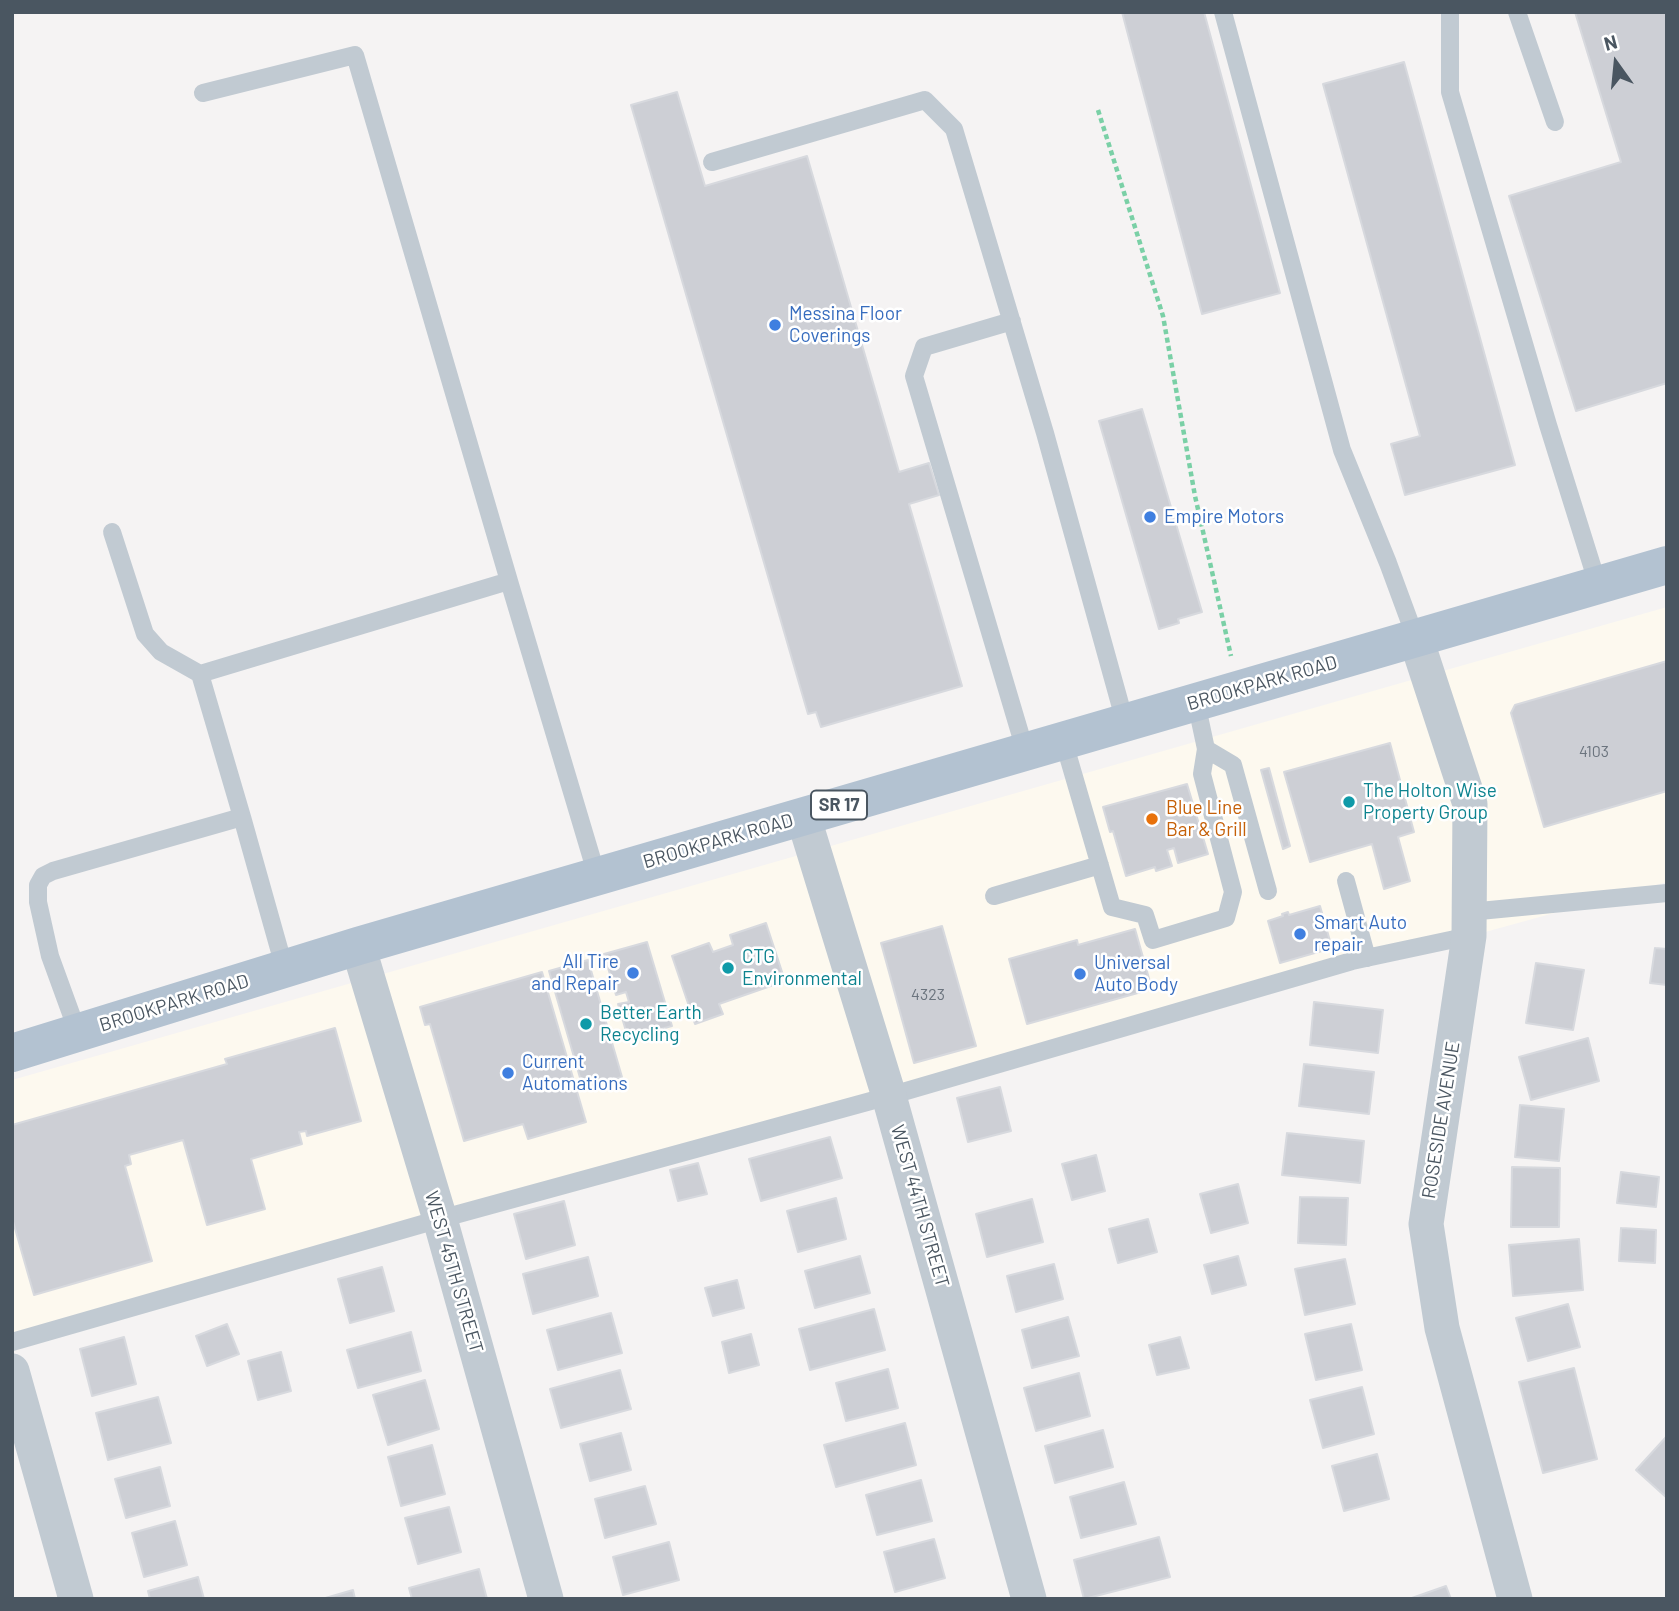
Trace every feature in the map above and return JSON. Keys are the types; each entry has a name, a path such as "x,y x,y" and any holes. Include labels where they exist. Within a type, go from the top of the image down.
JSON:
{"main road":[{"name":"BROOKPARK ROAD","path":"12,1052 358,946 1667,565"}],"street":[{"name":"ROSESIDE AVENUE","path":"1416,639 1470,804 1469,924 1426,1224 1442,1328 1515,1599"},
{"name":"WEST 44TH STREET","path":"803,816 889,1096 1029,1599"},
{"name":"WEST 45TH STREET","path":"358,946 440,1219 546,1599"},
{"path":"12,1371 76,1599"}],"lane":[{"path":"1223,12 1342,450 1416,639"},
{"path":"1450,12 1450,92 1598,585"},
{"path":"1517,12 1555,121"},
{"path":"202,93 355,55 597,876"},
{"path":"712,162 925,100 954,129 1012,321 1125,722"},
{"path":"1012,321 924,347 914,376 1025,750"},
{"path":"112,532 145,634 161,652 200,674 285,970"},
{"path":"200,674 509,581"},
{"path":"1063,739 1112,907 1145,915 1153,940 1226,918 1233,892 1202,774 1206,749 1196,702"},
{"path":"1206,749 1233,765 1268,891"},
{"path":"78,1033 50,956 38,902 38,885 43,876 243,817"},
{"path":"994,896 1100,865"},
{"path":"1346,881 1367,958"},
{"path":"12,1342 440,1219 889,1096 1367,958 1469,924 1667,894"}],"path":[{"path":"1098,110 1163,316 1195,495 1238,690"}],"shaded area":[{"path":"1667,607 1667,882 889,1096 12,1351 12,1080"}],"building":[{"path":"1122,12 1204,12 1280,293 1202,314"},
{"path":"1575,12 1667,12 1667,383 1576,411 1509,196 1621,162"},
{"path":"1404,62 1515,465 1405,495 1391,444 1420,436 1323,84"},
{"name":"Messina Floor Coverings","path":"677,92 705,186 807,156 899,472 929,463 939,495 909,504 962,686 821,727 816,712 808,714 631,105"},
{"name":"Empire Motors","path":"1142,409 1202,612 1178,619 1179,623 1159,629 1099,421"},
{"path":"1667,661 1667,791 1544,827 1511,713 1515,705"},
{"name":"The Holton Wise Property Group","path":"1390,743 1414,832 1398,837 1410,881 1384,889 1372,844 1310,862 1284,772"},
{"path":"1269,768 1290,846 1283,849 1261,770"},
{"name":"Blue Line Bar & Grill","path":"1187,784 1208,854 1178,863 1174,848 1167,850 1172,866 1156,871 1155,867 1126,876 1103,807"},
{"name":"Smart Auto repair","path":"1320,906 1332,948 1280,963 1268,921 1288,912 1289,915"},
{"name":"CTG Environmental","path":"766,923 785,981 719,1004 723,1014 695,1024 672,956 709,943 713,952 733,945 730,935"},
{"path":"942,926 976,1046 914,1063 881,943"},
{"name":"Universal Auto Body","path":"1135,929 1152,989 1027,1024 1009,959 1077,940 1078,945"},
{"name":"All Tire and Repair","path":"647,942 672,1026 628,1038 618,1004 629,1002 626,992 616,995 604,954"},
{"path":"1655,948 1667,949 1667,985 1650,983"},
{"name":"Better Earth Recycling","path":"588,960 622,1077 583,1088 549,971"},
{"path":"1536,963 1584,970 1573,1030 1526,1023"},
{"name":"Current Automations","path":"542,972 586,1122 528,1139 523,1124 464,1141 430,1024 425,1025 420,1007"},
{"path":"1314,1002 1383,1010 1378,1053 1310,1045"},
{"path":"335,1028 361,1121 307,1136 306,1131 299,1132 302,1144 251,1159 265,1209 207,1225 183,1140 129,1155 131,1164 125,1166 152,1261 34,1295 12,1218 12,1125 227,1064 225,1059"},
{"path":"1588,1038 1599,1081 1531,1100 1519,1057"},
{"path":"1304,1064 1374,1072 1369,1114 1299,1106"},
{"path":"1000,1087 1011,1131 968,1142 957,1098"},
{"path":"1520,1105 1564,1109 1559,1161 1515,1157"},
{"path":"1287,1133 1364,1141 1360,1183 1282,1175"},
{"path":"830,1137 842,1178 761,1201 749,1159"},
{"path":"1096,1155 1105,1191 1072,1200 1062,1164"},
{"path":"698,1163 707,1194 678,1201 670,1170"},
{"path":"1512,1167 1560,1168 1559,1227 1511,1227"},
{"path":"1621,1172 1659,1177 1656,1207 1617,1203"},
{"path":"1238,1184 1248,1223 1211,1233 1200,1194"},
{"path":"1300,1197 1348,1198 1346,1245 1298,1243"},
{"path":"836,1198 846,1239 798,1252 787,1211"},
{"path":"1032,1199 1043,1242 987,1257 976,1214"},
{"path":"564,1201 575,1245 526,1259 514,1214"},
{"path":"1148,1219 1157,1252 1118,1263 1109,1229"},
{"path":"1621,1228 1656,1230 1655,1263 1619,1261"},
{"path":"1579,1239 1583,1290 1513,1296 1509,1245"},
{"path":"860,1256 870,1293 815,1308 805,1271"},
{"path":"1238,1256 1246,1285 1212,1294 1204,1265"},
{"path":"588,1257 598,1296 533,1314 523,1274"},
{"path":"1345,1259 1355,1304 1305,1315 1295,1269"},
{"path":"1054,1264 1063,1299 1016,1312 1007,1276"},
{"path":"382,1267 394,1311 350,1323 338,1279"},
{"path":"737,1280 744,1308 713,1316 705,1288"},
{"path":"1568,1304 1580,1347 1528,1361 1516,1318"},
{"path":"874,1309 885,1350 810,1370 799,1329"},
{"path":"611,1313 622,1353 558,1370 547,1330"},
{"path":"1068,1317 1079,1356 1032,1368 1022,1330"},
{"path":"227,1324 239,1354 207,1366 196,1336"},
{"path":"1351,1324 1362,1370 1316,1380 1305,1334"},
{"path":"411,1332 421,1371 358,1388 347,1350"},
{"path":"751,1334 759,1365 729,1373 722,1342"},
{"path":"124,1337 136,1384 92,1396 80,1349"},
{"path":"1180,1337 1189,1368 1157,1375 1149,1345"},
{"path":"281,1352 291,1391 258,1400 248,1361"},
{"path":"1574,1368 1597,1459 1543,1473 1519,1382"},
{"path":"888,1369 898,1408 846,1421 836,1383"},
{"path":"620,1370 631,1409 561,1428 550,1389"},
{"path":"1079,1373 1090,1416 1036,1431 1024,1388"},
{"path":"425,1380 439,1429 388,1445 373,1395"},
{"path":"1362,1387 1374,1434 1323,1448 1310,1400"},
{"path":"158,1397 171,1443 108,1460 96,1413"},
{"path":"905,1423 916,1465 836,1487 824,1445"},
{"path":"1103,1430 1113,1467 1055,1483 1045,1446"},
{"path":"621,1433 631,1470 590,1481 580,1444"},
{"path":"1667,1436 1667,1498 1636,1470"},
{"path":"432,1445 445,1494 401,1506 388,1457"},
{"path":"1377,1454 1389,1499 1344,1511 1332,1466"},
{"path":"160,1467 170,1506 126,1518 115,1479"},
{"path":"921,1480 932,1521 877,1535 866,1495"},
{"path":"1124,1482 1136,1524 1081,1538 1070,1497"},
{"path":"645,1486 656,1524 605,1538 595,1499"},
{"path":"449,1507 461,1552 418,1564 405,1518"},
{"path":"175,1521 187,1565 144,1577 132,1533"},
{"path":"1159,1537 1170,1577 1084,1599 1074,1560"},
{"path":"934,1539 945,1578 895,1592 884,1552"},
{"path":"669,1542 679,1580 623,1595 613,1557"},
{"path":"479,1569 487,1599 412,1599 409,1588"},
{"path":"198,1577 204,1599 150,1599 148,1591"},
{"path":"1446,1586 1451,1599 1409,1599"},
{"path":"353,1590 355,1599 322,1599"}],"place":[{"name":"Messina Floor Coverings","path":"775,325"},
{"name":"Empire Motors","path":"1150,517"},
{"name":"The Holton Wise Property Group","path":"1349,802"},
{"name":"Blue Line Bar & Grill","path":"1152,819"},
{"name":"Smart Auto repair","path":"1300,934"},
{"name":"CTG Environmental","path":"728,968"},
{"name":"All Tire and Repair","path":"633,973"},
{"name":"Universal Auto Body","path":"1080,974"},
{"name":"Better Earth Recycling","path":"586,1024"},
{"name":"Current Automations","path":"508,1073"}]}
